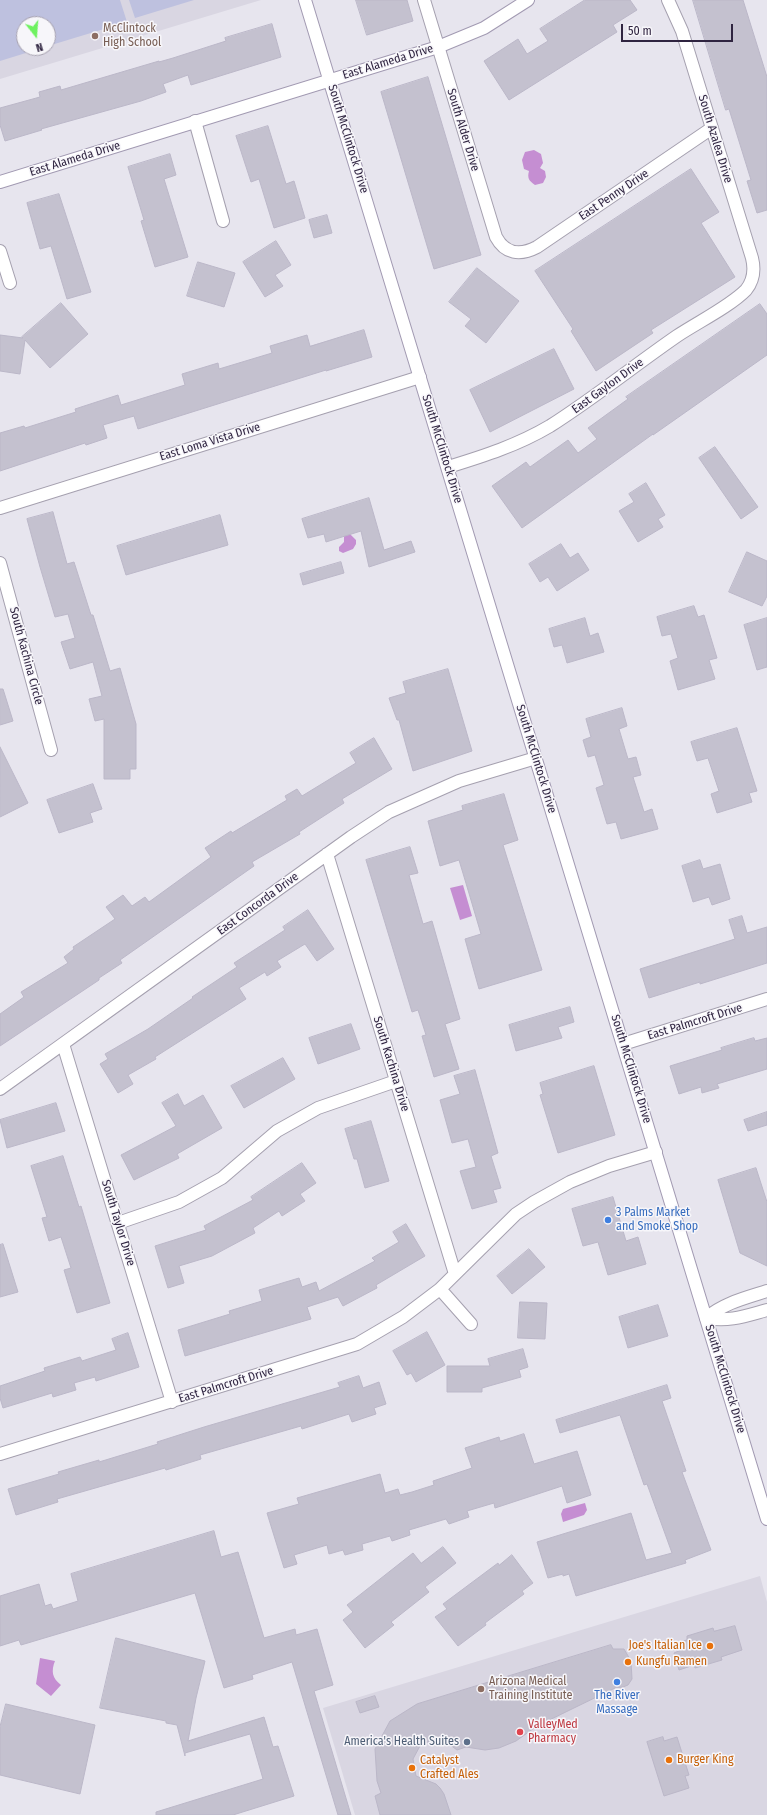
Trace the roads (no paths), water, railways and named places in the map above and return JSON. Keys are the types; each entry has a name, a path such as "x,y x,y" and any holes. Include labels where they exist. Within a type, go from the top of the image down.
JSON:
{"street":[{"name":"South McClintock Drive","path":"305,0 767,1519"},
{"name":"South Alder Drive","path":"424,0 496,237 504,249 512,252"},
{"name":"East Alameda Drive","path":"0,182 438,47 484,28 528,0"},
{"name":"South Azalea Drive","path":"668,0 682,31 752,258 754,268 753,279"},
{"path":"195,121 223,221"},
{"name":"East Penny Drive","path":"512,252 522,253 537,247 712,128"},
{"path":"0,251 10,283"},
{"name":"East Gaylon Drive","path":"448,467 510,447 532,437 550,426 678,336 737,297 746,289 753,279"},
{"name":"East Loma Vista Drive","path":"0,508 420,377"},
{"name":"South Kachina Circle","path":"0,563 51,750"},
{"name":"East Concorda Drive","path":"0,1089 327,854 389,812 458,781 536,758"},
{"name":"South Kachina Drive","path":"327,854 455,1274"},
{"name":"East Palmcroft Drive","path":"623,1044 767,999"},
{"name":"South Taylor Drive","path":"63,1044 172,1402"},
{"path":"118,1223 179,1202 222,1178 277,1131 318,1108 396,1081"},
{"name":"East Palmcroft Drive","path":"0,1454 357,1344 403,1317 440,1289 516,1214 534,1202 570,1182 609,1166 656,1152"},
{"path":"440,1289 471,1324"},
{"path":"706,1318 718,1309 730,1303 767,1291"},
{"path":"706,1318 722,1321 767,1310"}],"place":[{"name":"McClintock High School","path":"95,36"},
{"name":"3 Palms Market and Smoke Shop","path":"608,1220"},
{"name":"Joe's Italian Ice","path":"710,1646"},
{"name":"Kungfu Ramen","path":"628,1662"},
{"name":"The River Massage","path":"617,1682"},
{"name":"Arizona Medical Training Institute","path":"481,1689"},
{"name":"ValleyMed Pharmacy","path":"520,1732"},
{"name":"America's Health Suites","path":"467,1742"},
{"name":"Burger King","path":"669,1760"},
{"name":"Catalyst Crafted Ales","path":"412,1768"}]}
